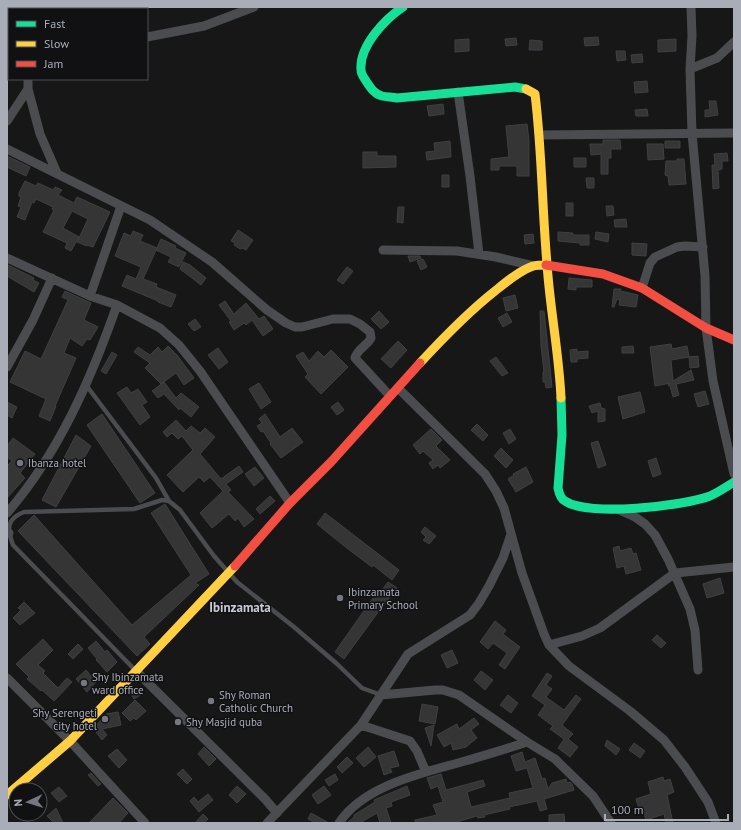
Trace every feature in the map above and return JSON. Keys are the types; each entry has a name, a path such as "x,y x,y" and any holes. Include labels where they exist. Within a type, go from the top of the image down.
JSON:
{"street":[{"path":"148,37 204,26 254,7"},
{"path":"403,7 383,23 370,43 363,58 361,71 371,89 381,96 398,98 515,88 527,89 535,94 540,135 547,265 561,381 562,435 558,488 564,501 585,508 616,509 678,504 709,496 734,482"},
{"path":"691,7 692,36 690,69 692,133 706,276 706,328 713,381 734,474"},
{"path":"690,69 717,58 734,42"},
{"path":"28,80 28,89 40,134 57,173"},
{"path":"7,121 28,89"},
{"path":"458,92 480,254"},
{"path":"540,135 734,133"},
{"path":"7,149 150,220 212,262 268,310 286,323 295,327 302,327 340,318 350,319 360,324 370,332 371,338 370,341 356,352 355,358 390,396"},
{"path":"90,296 121,206"},
{"path":"642,288 650,263 655,257 677,247 703,247"},
{"path":"383,250 439,250 480,254 534,266 547,265 603,274 642,288 706,328 734,340"},
{"path":"7,258 90,296 117,305 160,328 179,345 223,403 290,503"},
{"path":"7,795 70,741 222,582 290,503 332,462 450,330 476,306 506,282 519,273 534,266"},
{"path":"7,367 33,320 52,278"},
{"path":"7,513 33,481 86,385 117,305"},
{"path":"398,388 485,474 496,491 504,508 522,573 549,645 569,666 630,711 664,740 685,767 708,802 716,823"},
{"path":"616,509 636,516 645,524 655,535 675,573 690,609 695,630 698,670"},
{"path":"267,823 361,725 408,654 470,615 489,586 503,558 511,534"},
{"path":"549,645 582,636 600,628 675,573 734,567"},
{"path":"136,671 266,799 277,813"},
{"path":"7,678 70,741 145,823"},
{"path":"381,695 435,690 453,693 555,759 593,796 611,823"},
{"path":"361,725 410,741 417,751 426,772"},
{"path":"339,823 346,812 367,796 389,785 426,772 527,742"}],"lane":[{"path":"86,385 156,478 169,501 180,510 228,574 322,650 362,688 381,695"},
{"path":"136,671 13,545 8,533 9,523 17,515 24,512 134,509 162,500 169,501"}],"building":[{"path":"598,37 599,45 585,46 584,38"},
{"path":"516,38 517,45 506,46 505,39"},
{"path":"469,39 469,51 455,52 455,40"},
{"path":"676,39 676,51 658,52 658,40"},
{"path":"530,40 542,41 542,50 529,50"},
{"path":"616,51 625,51 626,60 617,61"},
{"path":"642,54 643,62 632,63 631,55"},
{"path":"647,81 648,92 635,93 634,82"},
{"path":"709,101 716,101 718,115 705,117 705,110 710,110"},
{"path":"443,104 444,114 429,116 427,106"},
{"path":"647,109 648,116 636,116 635,110"},
{"path":"527,124 529,141 529,176 517,176 517,166 499,166 499,170 491,170 491,159 509,157 506,126"},
{"path":"603,140 620,140 621,149 611,149 611,158 608,158 608,174 601,174 601,154 591,155 590,144 603,144"},
{"path":"450,141 451,157 427,160 426,152 435,151 434,143"},
{"path":"665,141 680,141 680,148 665,148"},
{"path":"647,144 663,144 664,159 648,160"},
{"path":"363,152 377,152 377,156 396,156 396,167 363,168"},
{"path":"727,153 728,161 722,161 722,169 718,170 719,188 713,189 712,165 715,165 714,154"},
{"path":"7,156 30,167 26,176 7,167"},
{"path":"574,158 586,158 586,167 574,167"},
{"path":"677,159 684,159 686,184 669,185 668,176 665,175 666,161 677,161"},
{"path":"442,175 449,175 449,187 442,187"},
{"path":"586,178 594,178 594,188 587,188"},
{"path":"25,181 36,186 38,183 53,190 55,187 62,190 58,195 74,203 77,197 110,212 93,247 77,242 88,219 72,211 63,228 79,237 71,251 65,248 67,243 43,232 54,210 52,209 53,207 36,199 34,203 32,202 25,220 17,217 21,207 18,206 21,197 19,196 19,193"},
{"path":"566,203 573,203 573,216 566,216"},
{"path":"606,206 613,206 614,215 607,216"},
{"path":"398,207 404,207 403,223 397,222"},
{"path":"626,219 627,227 615,227 614,220"},
{"path":"238,230 253,240 246,250 242,248 240,249 231,241"},
{"path":"133,231 143,235 140,241 157,248 143,279 157,284 156,287 176,295 171,307 122,286 127,275 136,279 141,267 115,256 124,233 131,236"},
{"path":"558,232 573,233 573,235 589,235 589,245 558,241"},
{"path":"596,232 609,234 608,242 595,239"},
{"path":"533,234 534,243 525,244 524,235"},
{"path":"161,239 176,246 175,248 186,253 179,267 168,262 171,257 156,250"},
{"path":"632,243 647,244 646,256 632,255"},
{"path":"408,256 420,256 421,258 410,262"},
{"path":"423,259 427,267 421,270 417,261"},
{"path":"183,262 190,265 206,278 201,285 180,269"},
{"path":"8,265 34,278 33,280 39,283 34,292 7,276"},
{"path":"347,267 353,271 343,284 337,280"},
{"path":"569,278 592,280 592,287 576,287 576,290 568,289"},
{"path":"614,289 621,289 620,291 638,295 636,307 619,305 620,300 617,299 614,307 612,307"},
{"path":"65,291 91,303 84,320 98,327 90,340 87,339 82,346 70,338 64,353 76,358 50,421 39,416 46,399 10,382 25,351 41,359 68,300 62,297"},
{"path":"515,295 518,308 506,311 503,298"},
{"path":"225,301 234,314 246,303 259,319 264,316 273,329 263,336 252,320 246,325 244,323 234,330 229,322 231,321 219,305"},
{"path":"379,311 389,322 381,329 371,319"},
{"path":"540,311 544,311 552,387 546,388 545,382 543,382 544,372 541,346"},
{"path":"507,313 512,322 503,327 498,318"},
{"path":"195,319 201,327 194,331 188,324"},
{"path":"398,341 407,350 391,368 381,359"},
{"path":"671,344 672,349 687,346 689,357 671,360 673,381 691,370 694,380 676,384 679,395 673,397 670,386 668,385 671,383 655,386 650,347"},
{"path":"168,346 177,355 194,378 184,385 176,373 161,384 145,368 150,363 134,352 138,347 150,355 158,347 162,352"},
{"path":"633,346 634,353 622,353 622,347"},
{"path":"218,348 228,362 219,369 208,355"},
{"path":"577,349 577,352 588,351 588,358 577,359 577,362 571,362 570,350"},
{"path":"331,350 348,367 321,394 305,377 308,374 296,356 303,352 309,361 318,351 324,357"},
{"path":"112,352 117,355 106,374 101,371"},
{"path":"698,356 699,367 690,368 689,357"},
{"path":"496,357 508,373 502,376 490,361"},
{"path":"164,382 176,398 181,393 199,407 191,417 180,408 179,410 164,394 158,398 152,391"},
{"path":"259,383 271,402 261,409 249,389"},
{"path":"127,387 131,393 138,389 147,402 142,405 150,417 140,425 117,393"},
{"path":"705,391 709,404 698,407 694,394"},
{"path":"640,392 645,412 623,419 618,397"},
{"path":"7,402 17,407 12,418 7,415"},
{"path":"338,402 344,410 337,415 331,407"},
{"path":"600,403 601,408 605,409 605,421 598,422 598,411 592,413 589,406"},
{"path":"102,414 155,493 140,503 87,425"},
{"path":"265,414 280,437 292,428 303,442 281,458 270,444 271,443 263,431 261,432 257,426 262,423 259,419"},
{"path":"176,420 186,431 191,426 200,433 205,428 215,437 200,454 221,479 239,466 243,472 226,484 231,490 228,492 254,519 244,527 238,518 235,521 229,514 212,528 200,513 223,491 210,477 204,482 199,477 183,492 167,475 193,450 182,436 178,439 172,433 167,437 163,432"},
{"path":"477,424 488,435 483,441 471,430"},
{"path":"431,429 442,440 436,446 450,460 440,468 438,465 433,469 429,463 433,460 423,451 420,454 413,445"},
{"path":"510,429 516,439 509,444 503,433"},
{"path":"76,435 91,446 56,507 42,500"},
{"path":"13,438 35,454 20,473 25,478 7,498 7,466 12,461 7,457 7,446"},
{"path":"598,441 606,465 598,468 591,443"},
{"path":"501,448 513,460 506,468 494,456"},
{"path":"656,458 661,474 653,477 648,461"},
{"path":"255,467 264,478 254,486 245,474"},
{"path":"526,467 533,482 516,492 508,479 514,475 513,474"},
{"path":"270,496 275,501 260,514 256,509"},
{"path":"165,504 209,574 195,583 199,585 144,637 150,644 137,656 18,531 34,515 132,625 191,575 151,513"},
{"path":"325,513 399,570 392,580 373,565 372,567 317,524"},
{"path":"425,527 436,536 429,544 423,540 426,537 421,532"},
{"path":"619,546 620,551 631,548 633,554 636,553 641,570 626,574 624,566 617,568 613,548"},
{"path":"720,578 724,593 707,598 703,584"},
{"path":"388,582 397,588 344,659 335,652 373,598 375,599"},
{"path":"24,602 35,613 20,625 13,618 21,610 18,608"},
{"path":"495,621 506,630 503,634 520,647 505,669 499,665 507,653 493,643 488,649 480,642"},
{"path":"657,635 666,643 661,648 652,640"},
{"path":"43,639 53,650 38,665 45,671 43,673 58,688 67,678 72,682 54,701 27,679 29,677 16,664"},
{"path":"96,641 105,652 107,650 117,662 107,672 88,648"},
{"path":"78,644 83,649 73,659 68,654"},
{"path":"452,650 458,663 447,668 441,655"},
{"path":"86,670 96,682 87,692 76,679"},
{"path":"481,671 493,680 485,690 474,680"},
{"path":"547,673 552,676 546,685 552,689 546,697 564,710 576,695 581,699 562,725 573,734 568,739 578,747 570,757 558,748 564,739 550,729 553,726 538,715 545,705 532,696"},
{"path":"138,688 142,694 134,699 130,693"},
{"path":"508,695 518,703 511,713 500,705"},
{"path":"135,700 146,711 136,720 134,718 130,721 122,713"},
{"path":"422,704 438,707 435,724 419,721"},
{"path":"118,712 121,725 102,729 107,735 102,740 96,732 98,730 94,728 106,714"},
{"path":"474,718 479,724 471,730 477,738 466,747 453,750 451,743 444,747 437,735 457,724 459,729"},
{"path":"434,725 431,746 425,728"},
{"path":"607,740 620,749 616,755 605,746"},
{"path":"634,743 645,751 640,758 629,750"},
{"path":"204,747 216,759 209,766 198,754"},
{"path":"368,747 376,757 364,767 356,758"},
{"path":"117,749 127,760 119,768 108,756"},
{"path":"394,751 399,766 390,768 392,772 384,775 378,756"},
{"path":"522,752 525,762 535,758 542,779 545,778 548,789 552,783 566,779 567,783 570,782 572,784 574,790 544,799 547,809 540,811 537,801 509,807 510,809 484,815 485,817 478,818 477,816 453,823 415,823 415,820 437,815 433,805 443,802 438,786 431,789 427,778 441,774 446,790 483,780 485,786 467,792 471,807 510,798 509,793 533,788 527,768 516,771 511,756"},
{"path":"347,757 353,763 342,773 337,767"},
{"path":"183,769 192,779 187,784 177,774"},
{"path":"91,773 101,784 98,786 88,775"},
{"path":"335,774 338,780 329,786 325,780"},
{"path":"663,777 664,781 670,779 674,792 667,795 673,823 666,823 664,814 646,820 643,810 640,812 636,799 651,794 648,782"},
{"path":"237,786 246,794 237,803 229,795"},
{"path":"324,786 331,795 318,804 312,795"},
{"path":"407,786 410,795 391,802 392,806 386,808 391,823 380,823 377,813 360,823 347,823 354,817 354,815 375,802 374,800"},
{"path":"59,787 67,796 59,802 51,793"},
{"path":"208,794 213,800 199,812 190,801 194,797 198,802"},
{"path":"113,798 128,813 119,823 89,823"},
{"path":"56,808 63,823 54,823 48,815"},
{"path":"311,813 329,823 315,823 308,819"},
{"path":"203,814 208,819 204,823 195,823"},
{"path":"564,814 565,823 549,823 549,815"}],"traffic: fast":[{"path":"403,7 374,34 364,52 361,61 361,70 374,92 382,96 397,98 515,87 526,89"},
{"path":"561,398 562,435 558,488 560,496 565,501 577,506 594,508 614,509 659,506 697,500 710,496 734,482"}],"traffic: slow":[{"path":"526,89 535,94 548,281 561,398"},
{"path":"420,363 465,317 508,280 533,266 546,265"},
{"path":"7,795 70,741 235,566"}],"traffic: jam":[{"path":"546,265 603,274 642,288 706,328 734,340"},
{"path":"235,566 290,503 331,462 420,363"}],"place":[{"name":"Ibanza hotel","path":"20,463"},
{"name":"Ibinzamata Primary School","path":"340,598"},
{"name":"Shy Ibinzamata ward office","path":"84,683"},
{"name":"Shy Roman Catholic Church","path":"211,701"},
{"name":"Shy Serengeti city hotel","path":"105,719"},
{"name":"Shy Masjid quba","path":"178,722"}],"district":[{"name":"Ibinzamata","path":"240,607"}]}
